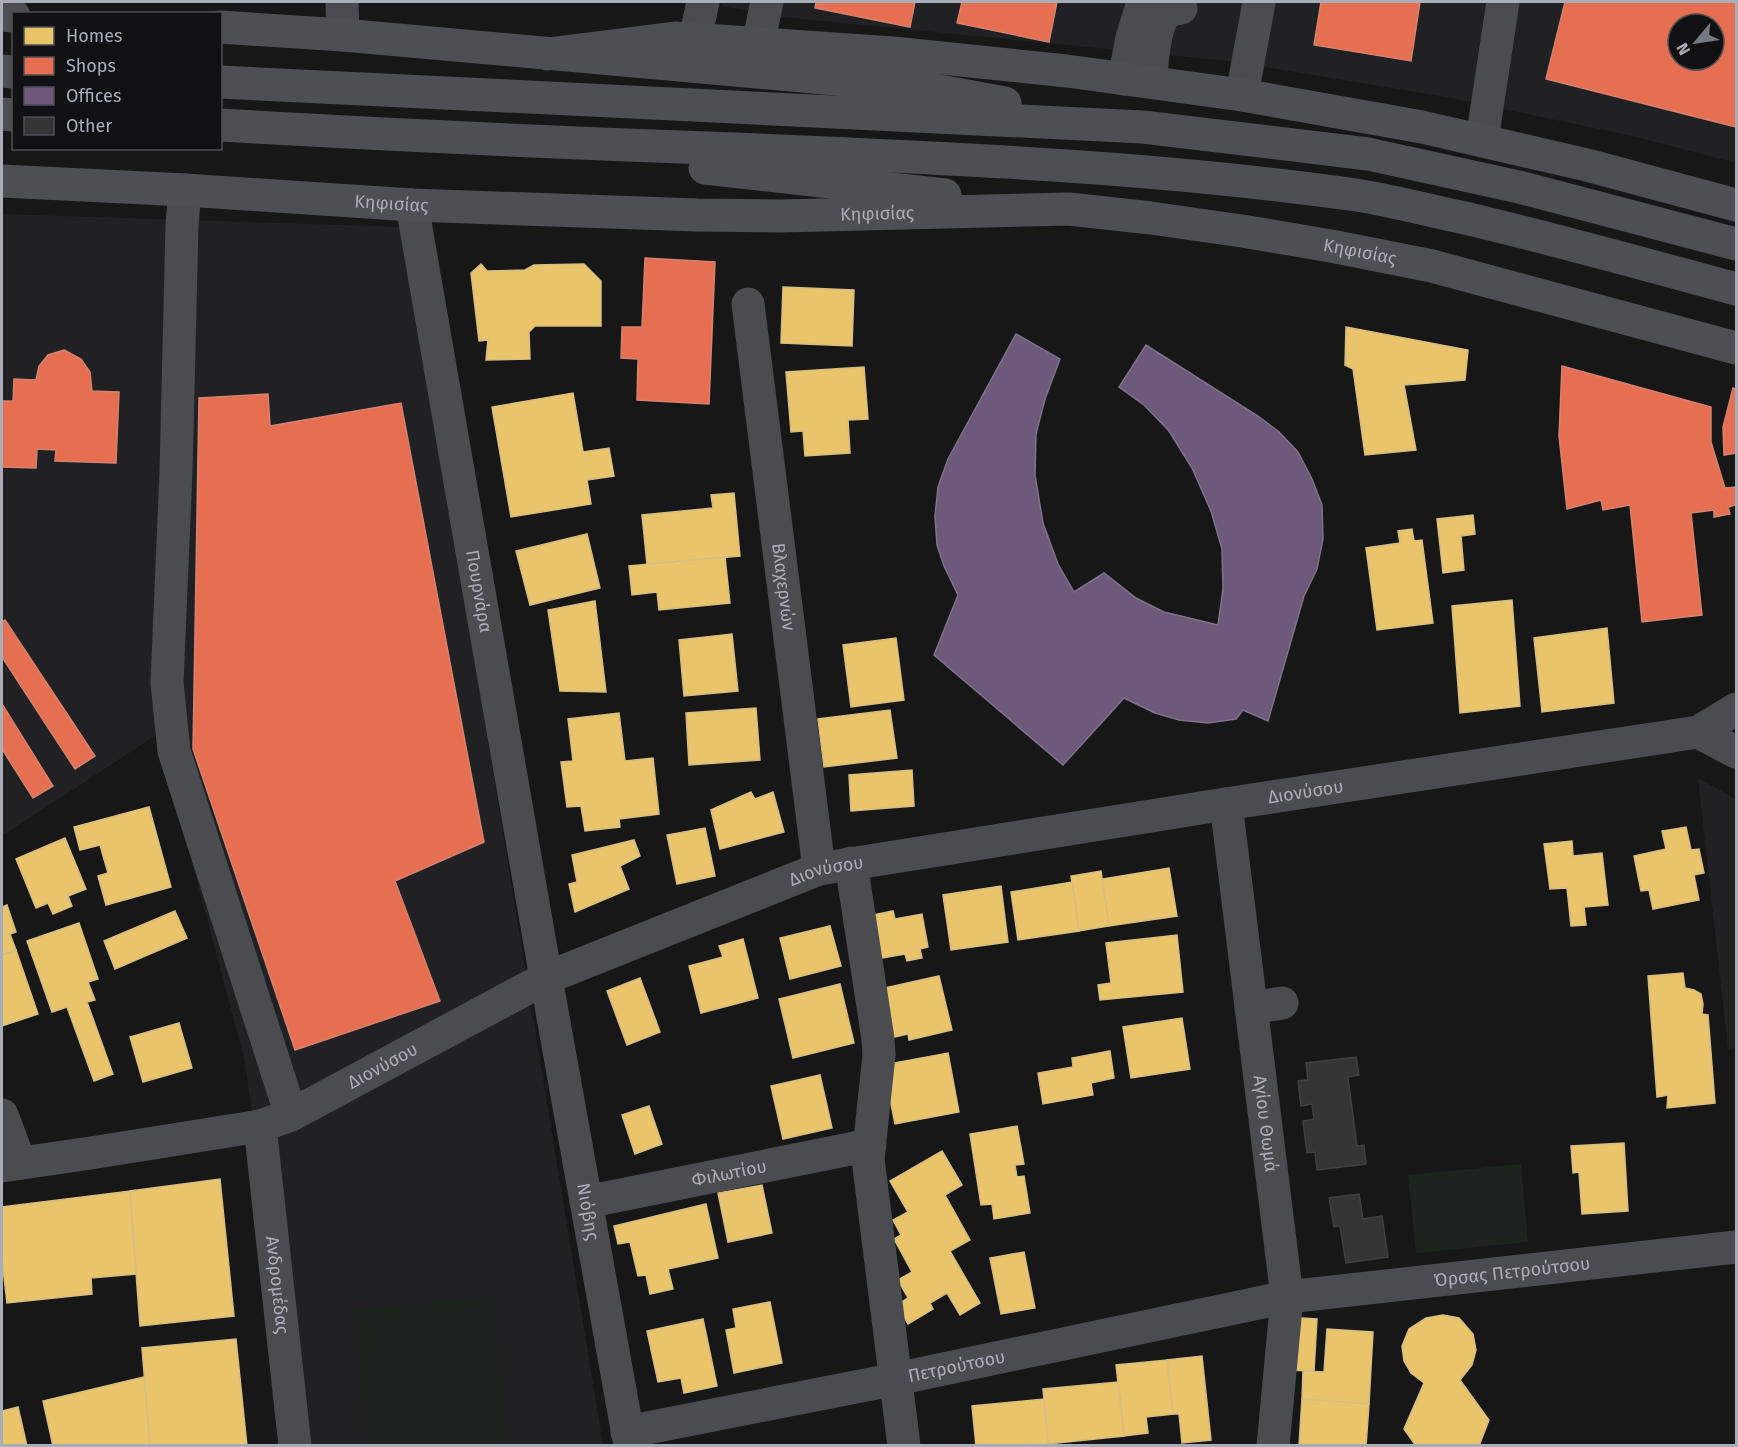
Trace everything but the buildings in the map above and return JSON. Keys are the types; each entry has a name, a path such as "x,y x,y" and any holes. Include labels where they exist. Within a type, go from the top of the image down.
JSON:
{"main road":[{"path":"222,27 343,35 912,86 1143,127 1368,154 1519,187 1737,244"},
{"path":"548,54 675,38 893,53 1067,71 1242,95 1422,127 1587,165 1737,205"},
{"path":"222,82 1143,127"},
{"path":"222,125 437,138 918,157 1070,166 1208,178 1359,196 1428,210 1737,289"},
{"path":"437,138 1069,209"},
{"name":"Κηφισίας","path":"2,181 412,205 781,216 1069,209 1242,231 1432,266 1737,348"}],"street":[{"path":"342,2 343,35"},
{"path":"694,39 703,2"},
{"path":"758,44 767,2"},
{"path":"1137,81 1132,38 1143,2"},
{"path":"1242,95 1259,2"},
{"path":"1482,140 1503,2"},
{"path":"1137,81 1155,42 1162,19 1167,12 1181,8"},
{"path":"185,190 167,683 170,717 174,751 291,1115"},
{"name":"Πουρνάρα","path":"412,205 546,978"},
{"name":"Βλαχερνών","path":"748,304 819,869"},
{"name":"Διονύσου","path":"11,1164 260,1126 291,1115 546,978 819,869 1698,732 1737,709"},
{"path":"1698,732 1737,752"},
{"name":"Αγίου Θωμά","path":"1226,804 1267,1005 1287,1297 1273,1446"},
{"path":"851,863 878,1040 879,1055 868,1159 904,1446"},
{"name":"Νιόβης","path":"546,978 629,1439"},
{"path":"2,1115 11,1164"},
{"name":"Ανδρομέδας","path":"260,1126 295,1446"},
{"name":"Φιλωτίου","path":"586,1202 870,1145"},
{"name":"Όρσας Πετρούτσου","path":"1287,1297 1737,1247"},
{"name":"Πετρούτσου","path":"629,1439 896,1379 1287,1297"}],"shaded area":[{"path":"723,2 1736,2 1736,163 1632,136 1446,97 1228,61 783,17 722,6"},
{"path":"2,214 404,227 603,1445 303,1445 244,1058 158,734 2,836"},
{"path":"1698,778 1736,799 1736,1048 1728,1049"},
{"path":"1521,1164 1528,1242 1416,1253 1408,1175"},
{"path":"493,1297 507,1445 368,1445 355,1310"}]}
